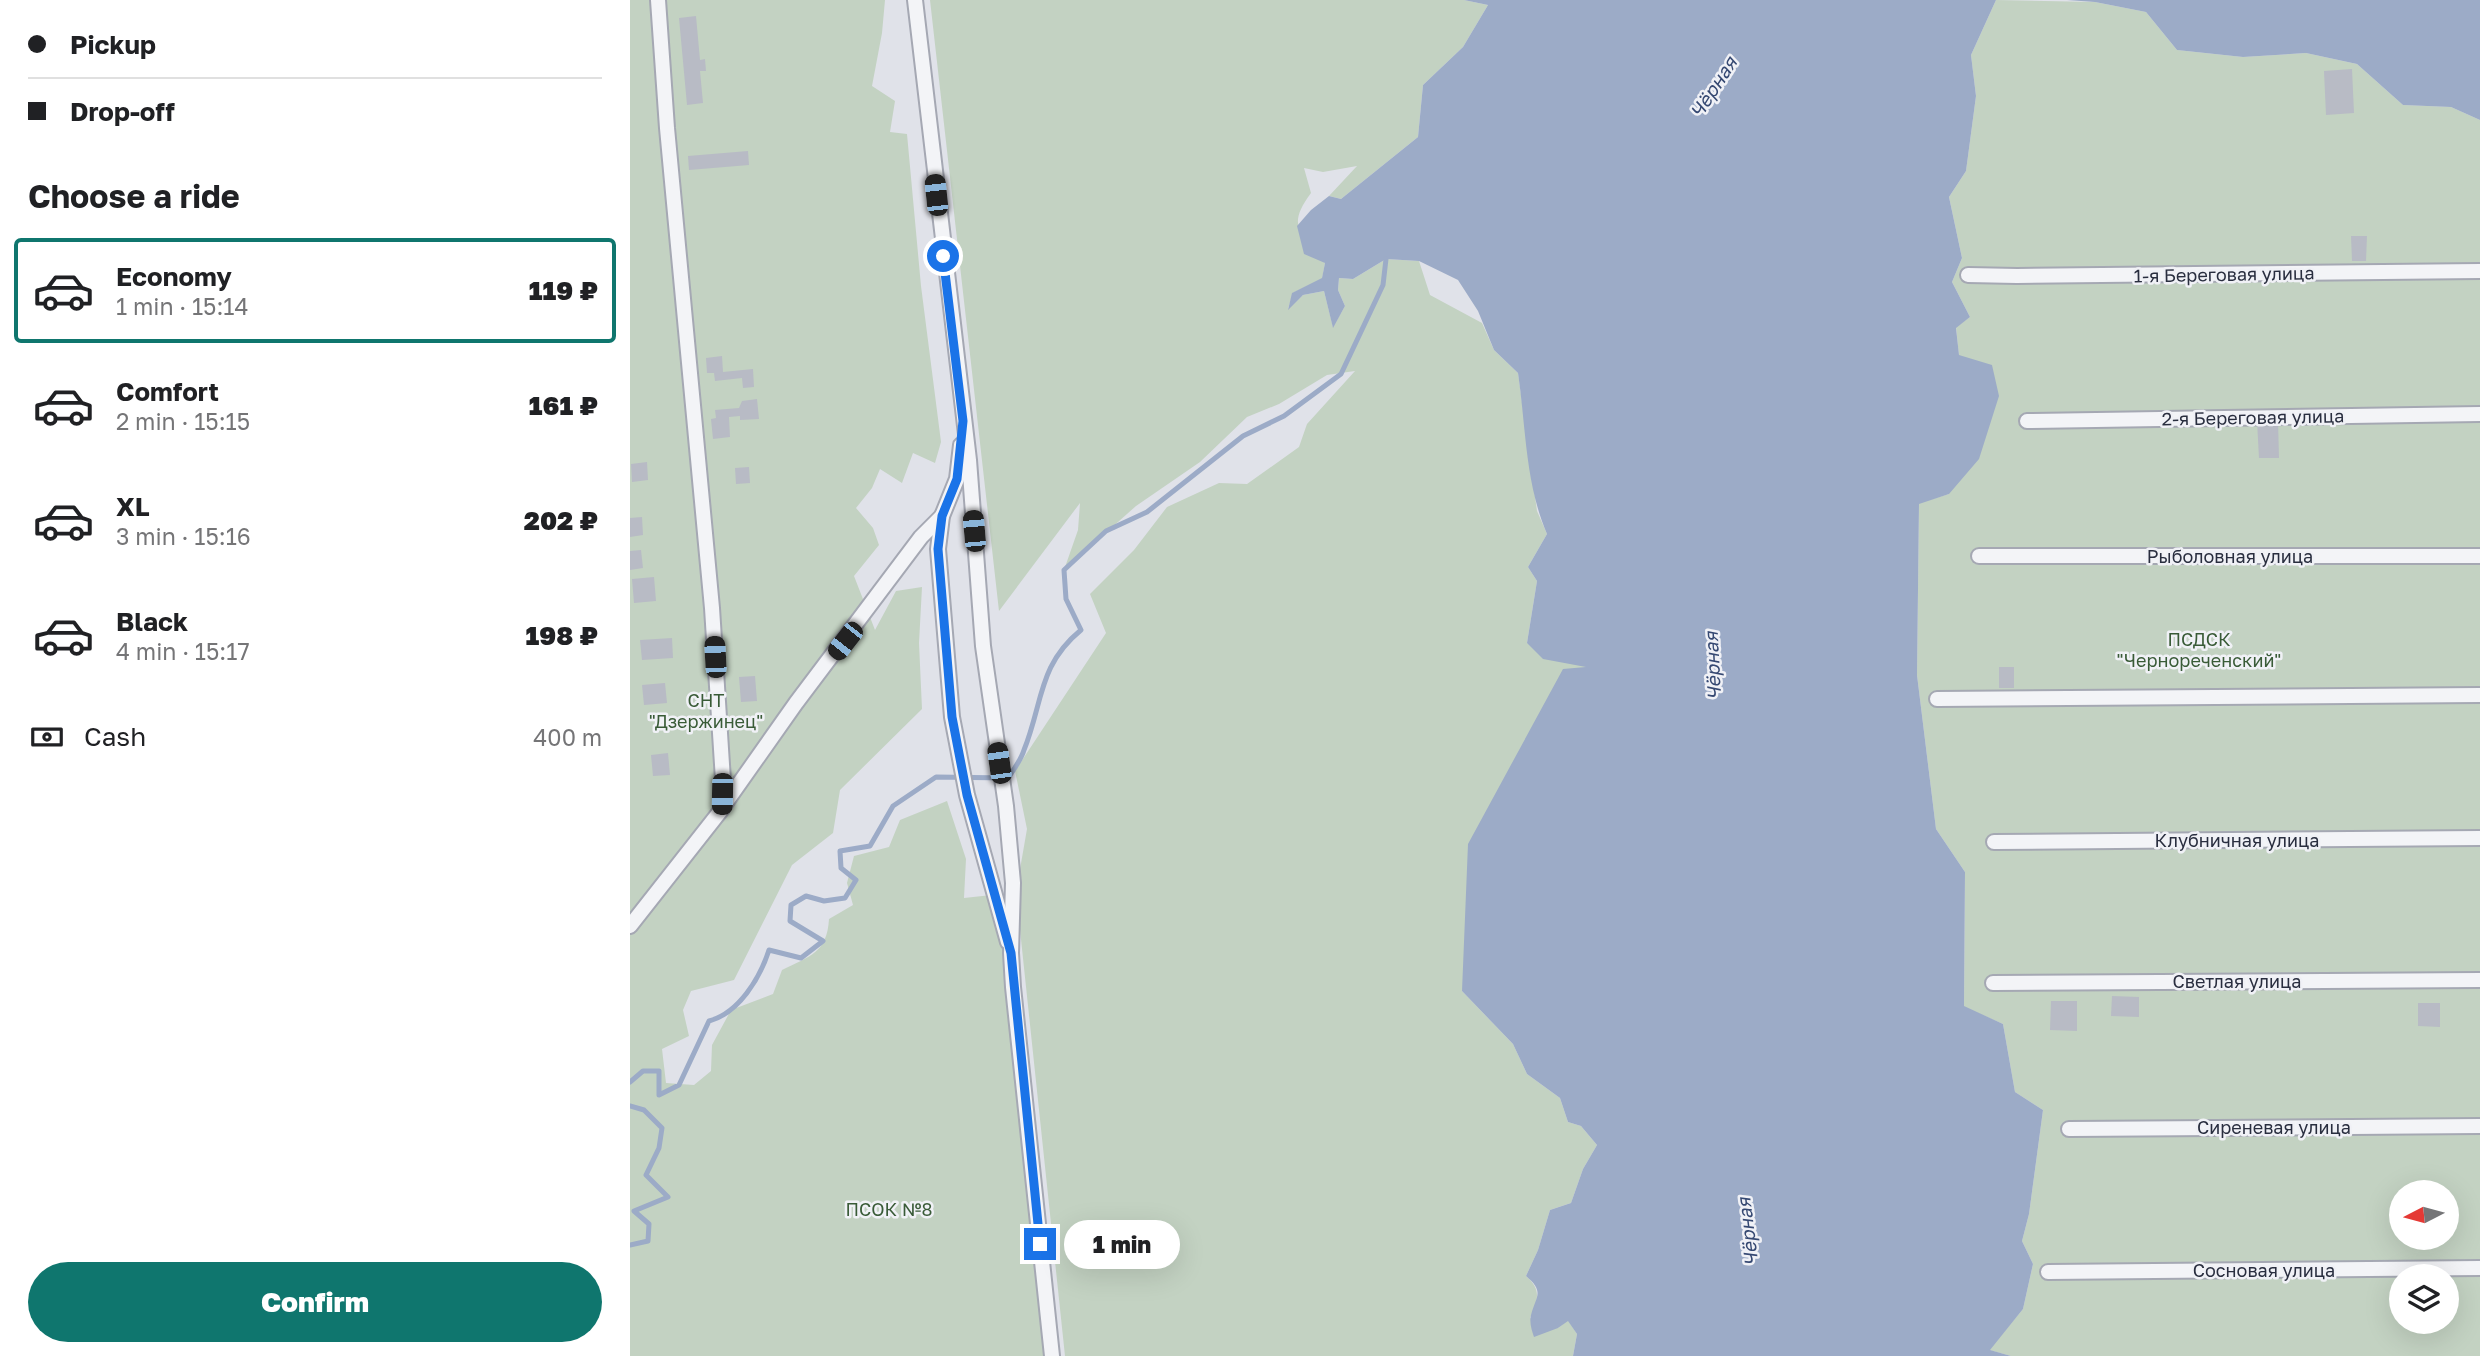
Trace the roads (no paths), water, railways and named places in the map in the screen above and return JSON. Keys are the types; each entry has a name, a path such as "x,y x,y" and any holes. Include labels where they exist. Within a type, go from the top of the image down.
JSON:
{"street":[{"path":"658,0 667,128 712,608 723,780 722,809"},
{"path":"915,0 963,421 970,460 983,646 1006,806 1013,883 1011,953 1052,1356"},
{"name":"1-я Береговая улица","path":"1968,275 2480,271"},
{"name":"2-я Береговая улица","path":"2027,421 2480,414"},
{"path":"963,421 957,479 942,516 938,549 956,741 967,795 1011,953"},
{"path":"630,926 722,809 796,703 921,537 942,516"},
{"name":"Рыболовная улица","path":"1979,556 2480,556"},
{"path":"1937,699 2480,695"},
{"name":"Клубничная улица","path":"1994,842 2480,838"},
{"name":"Светлая улица","path":"1993,983 2480,980"},
{"name":"Сиреневая улица","path":"2069,1129 2480,1126"},
{"name":"Сосновая улица","path":"2048,1272 2480,1268"}],"water":[{"name":"Чёрная","path":"1464,0 1996,0 1971,55 1976,96 1966,171 1949,197 1962,258 1952,282 1970,317 1956,328 1959,355 1992,365 1999,396 1979,459 1949,494 1919,504 1917,675 1936,829 1965,872 1964,1006 2003,1024 2015,1092 2043,1110 2029,1214 2022,1241 2033,1264 2023,1309 1990,1350 2011,1356 1573,1356 1577,1334 1568,1321 1534,1337 1530,1318 1538,1294 1536,1286 1526,1276 1538,1250 1550,1210 1571,1203 1583,1169 1597,1145 1581,1126 1568,1122 1560,1098 1527,1074 1513,1044 1462,991 1468,844 1563,669 1586,667 1543,659 1527,643 1537,581 1528,567 1547,534 1530,475 1518,373 1494,350 1478,311 1458,280 1419,261 1386,259 1353,279 1339,278 1338,290 1345,306 1333,328 1324,291 1303,295 1288,310 1292,293 1322,278 1325,263 1304,254 1297,226 1329,196 1341,199 1418,137 1423,85 1463,47 1488,5"},
{"path":"2067,0 2480,0 2480,120 2451,107 2403,105 2357,64 2306,53 2243,57 2177,50 2146,12 2095,2"}],"waterway":[{"path":"630,1082 643,1071 659,1071 659,1095 679,1085 709,1021 730,1010 747,993 769,950 801,958 823,941 790,921 791,905 806,896 824,901 845,898 856,880 841,868 840,851 870,846 893,806 936,777 1008,778 1023,754 1049,671 1067,643 1081,630 1066,599 1064,570 1106,531 1147,512 1243,436 1284,416 1341,374 1383,285 1386,259"},
{"path":"630,1106 644,1110 662,1128 659,1148 646,1175 668,1197 634,1211 649,1224 648,1241 630,1245"}],"park label":[{"name":"ПСДСК \"Чернореченский\"","path":"2199,649"},
{"name":"СНТ \"Дзержинец\"","path":"706,710"},
{"name":"ПСОК №8","path":"889,1209"}]}
